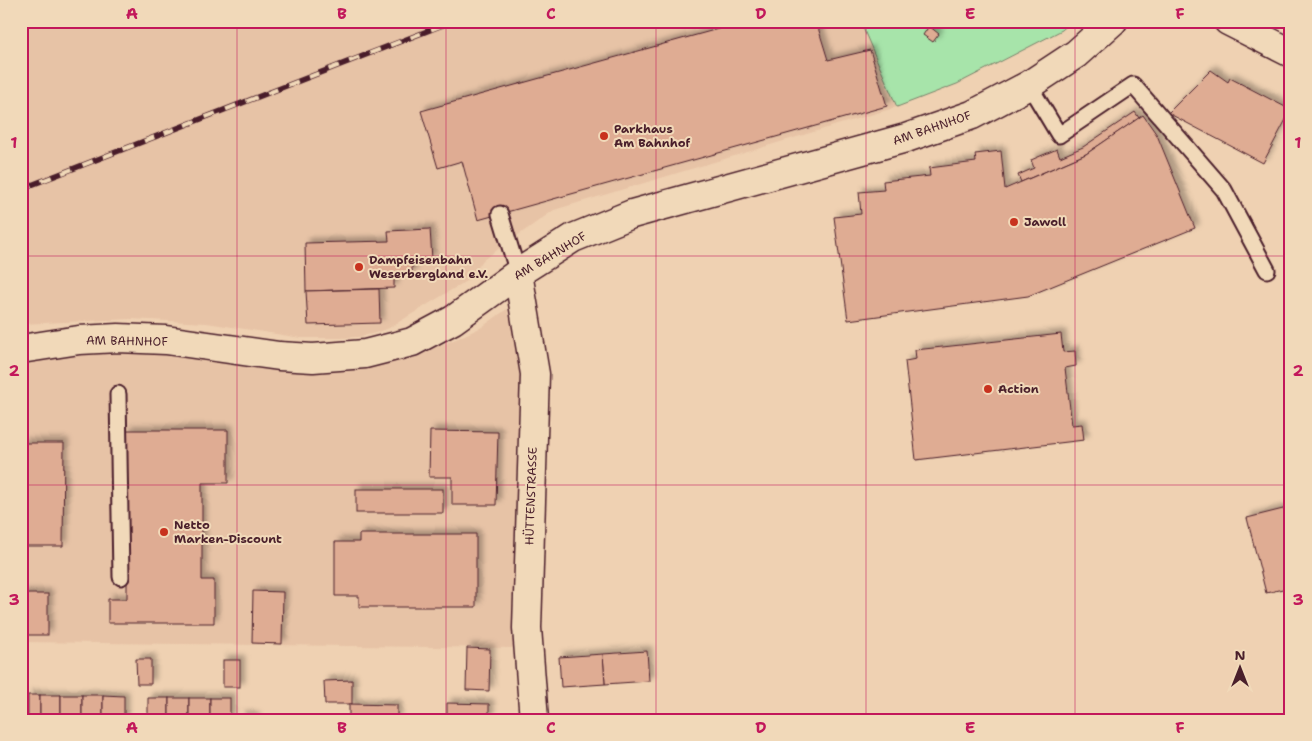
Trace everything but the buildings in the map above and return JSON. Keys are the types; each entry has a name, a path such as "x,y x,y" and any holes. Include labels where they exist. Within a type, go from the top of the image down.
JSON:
{"street":[{"name":"AM BAHNHOF","path":"21,349 79,340 118,338 166,340 279,356 313,358 365,354 412,342 454,320 518,273 574,238 632,214 906,138 972,115 1030,85 1076,54 1113,21"},
{"path":"1228,21 1291,53"},
{"name":"HÜTTENSTRASSE","path":"518,273 535,374 526,628 534,720"}],"lane":[{"path":"1030,85 1059,135 1133,85 1224,190 1267,270"},
{"path":"500,214 518,273"},
{"path":"118,394 121,577"}],"shaded area":[{"path":"21,21 860,21 897,107 554,210 483,260 471,278 389,328 375,333 358,337 301,338 207,323 131,319 21,324"},
{"path":"507,309 519,348 523,374 519,648 21,642 21,359 116,349 363,366 410,357 456,339 482,327"}],"green space":[{"path":"860,21 1072,21 1062,30 957,84 897,107"}],"railway":[{"path":"21,189 453,21"}],"place":[{"name":"Parkhaus Am Bahnhof","path":"604,136"},
{"name":"Jawoll","path":"1014,222"},
{"name":"Dampfeisenbahn Weserbergland e.V.","path":"359,267"},
{"name":"Action","path":"988,389"},
{"name":"Netto Marken-Discount","path":"164,532"}]}
